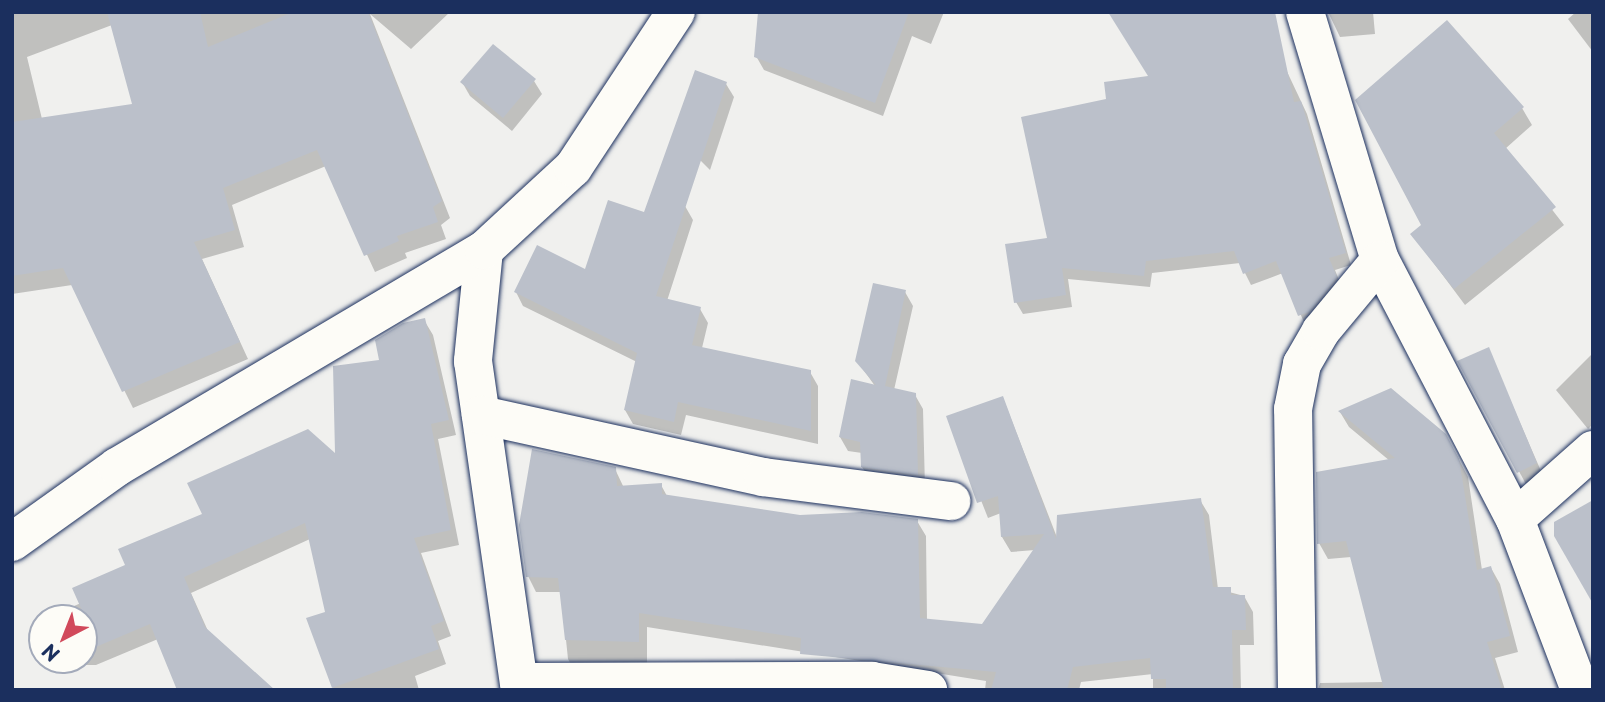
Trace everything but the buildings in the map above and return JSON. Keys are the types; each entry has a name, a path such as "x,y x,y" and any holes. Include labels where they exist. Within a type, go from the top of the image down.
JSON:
{"street":[{"path":"12,541 117,467 484,250 573,168 676,12"},
{"path":"1305,12 1380,260 1515,519 1580,690"},
{"path":"484,250 473,361 520,686 872,681 928,690"},
{"path":"1297,690 1293,410 1302,364 1321,331 1380,260"},
{"path":"481,415 762,477 951,502"},
{"path":"1515,519 1593,450"}]}
